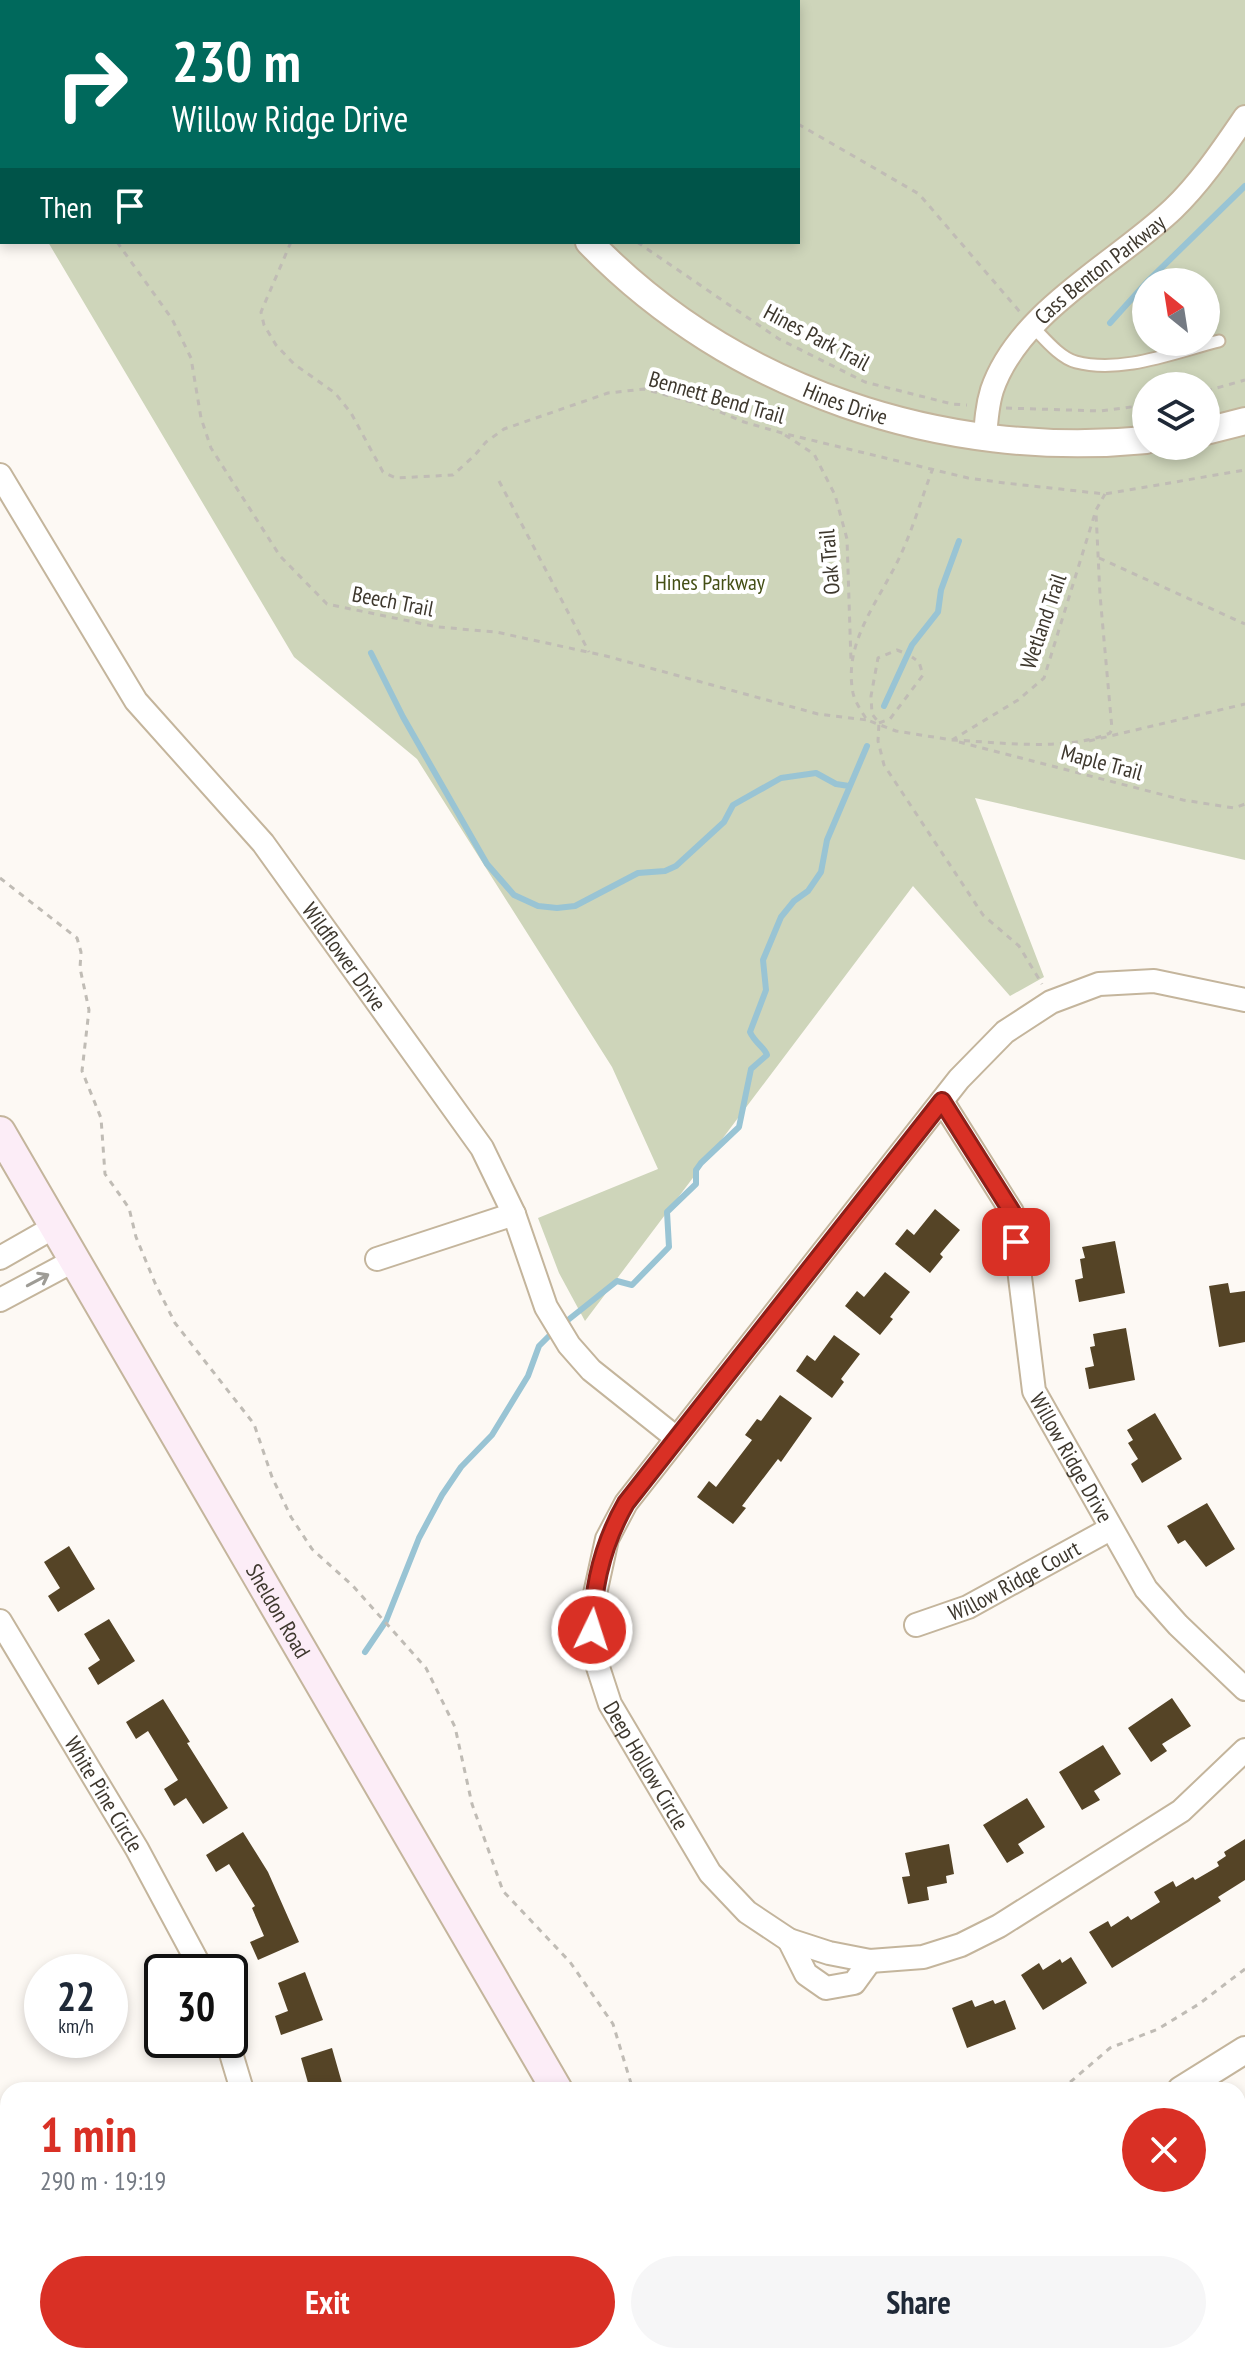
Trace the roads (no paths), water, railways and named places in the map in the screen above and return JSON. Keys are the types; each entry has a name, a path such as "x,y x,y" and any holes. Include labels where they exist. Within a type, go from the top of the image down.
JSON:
{"main road":[{"name":"Sheldon Road","path":"0,1132 552,2082"}],"street":[{"name":"Cass Benton Parkway","path":"985,439 987,407 1008,357 1033,327 1174,208 1207,172 1245,117"},
{"name":"Hines Drive","path":"591,244 631,282 677,318 734,354 790,383 859,410 919,427 985,439 1042,444 1132,441"},
{"path":"1220,427 1245,421"},
{"name":"Wildflower Drive","path":"0,475 136,701 263,843 482,1148 514,1214 546,1307 569,1345 591,1370 675,1437"},
{"name":"Deep Hollow Circle","path":"1245,1000 1154,981 1099,984 1051,1002 1005,1032 942,1101 626,1503 607,1539 593,1603 595,1658 610,1704 702,1860 720,1885 747,1912 789,1940 819,1951 870,1961 923,1957 979,1937 1181,1811 1245,1750"},
{"name":"Willow Ridge Drive","path":"942,1101 1012,1212 1034,1391 1146,1589 1245,1689"},
{"path":"377,1259 514,1214"},
{"path":"0,1258 56,1226"},
{"path":"0,1300 75,1260"},
{"name":"Willow Ridge Court","path":"916,1625 968,1607 1110,1529"},
{"name":"White Pine Circle","path":"0,1621 137,1849 193,1954"},
{"name":"Deep Hollow Circle","path":"789,1940 806,1974 826,1988 854,1983 870,1961"},
{"path":"1194,2082 1245,2050"},
{"path":"232,2058 240,2082"}],"lane":[{"path":"1033,327 1074,362 1118,365 1156,356"}],"waterway":[{"path":"1161,268 1245,186"},
{"path":"1110,323 1132,299"},
{"path":"884,706 912,645 938,612 941,590 959,541"},
{"path":"371,653 403,717 487,864 514,895 538,906 575,906 638,873 665,871 676,866 724,822 733,805 781,778 816,773 836,784 849,786"},
{"path":"563,1324 617,1281 632,1285 669,1247 667,1212 696,1184 696,1170 701,1163 739,1127 751,1069 767,1055 750,1032 766,990 763,960 781,917 794,901 808,891 821,872 827,840 867,746"},
{"path":"365,1652 386,1621 419,1538 442,1495 461,1467 492,1435 528,1376 539,1346 554,1331"}],"park label":[{"name":"Hines Parkway","path":"710,582"}]}
